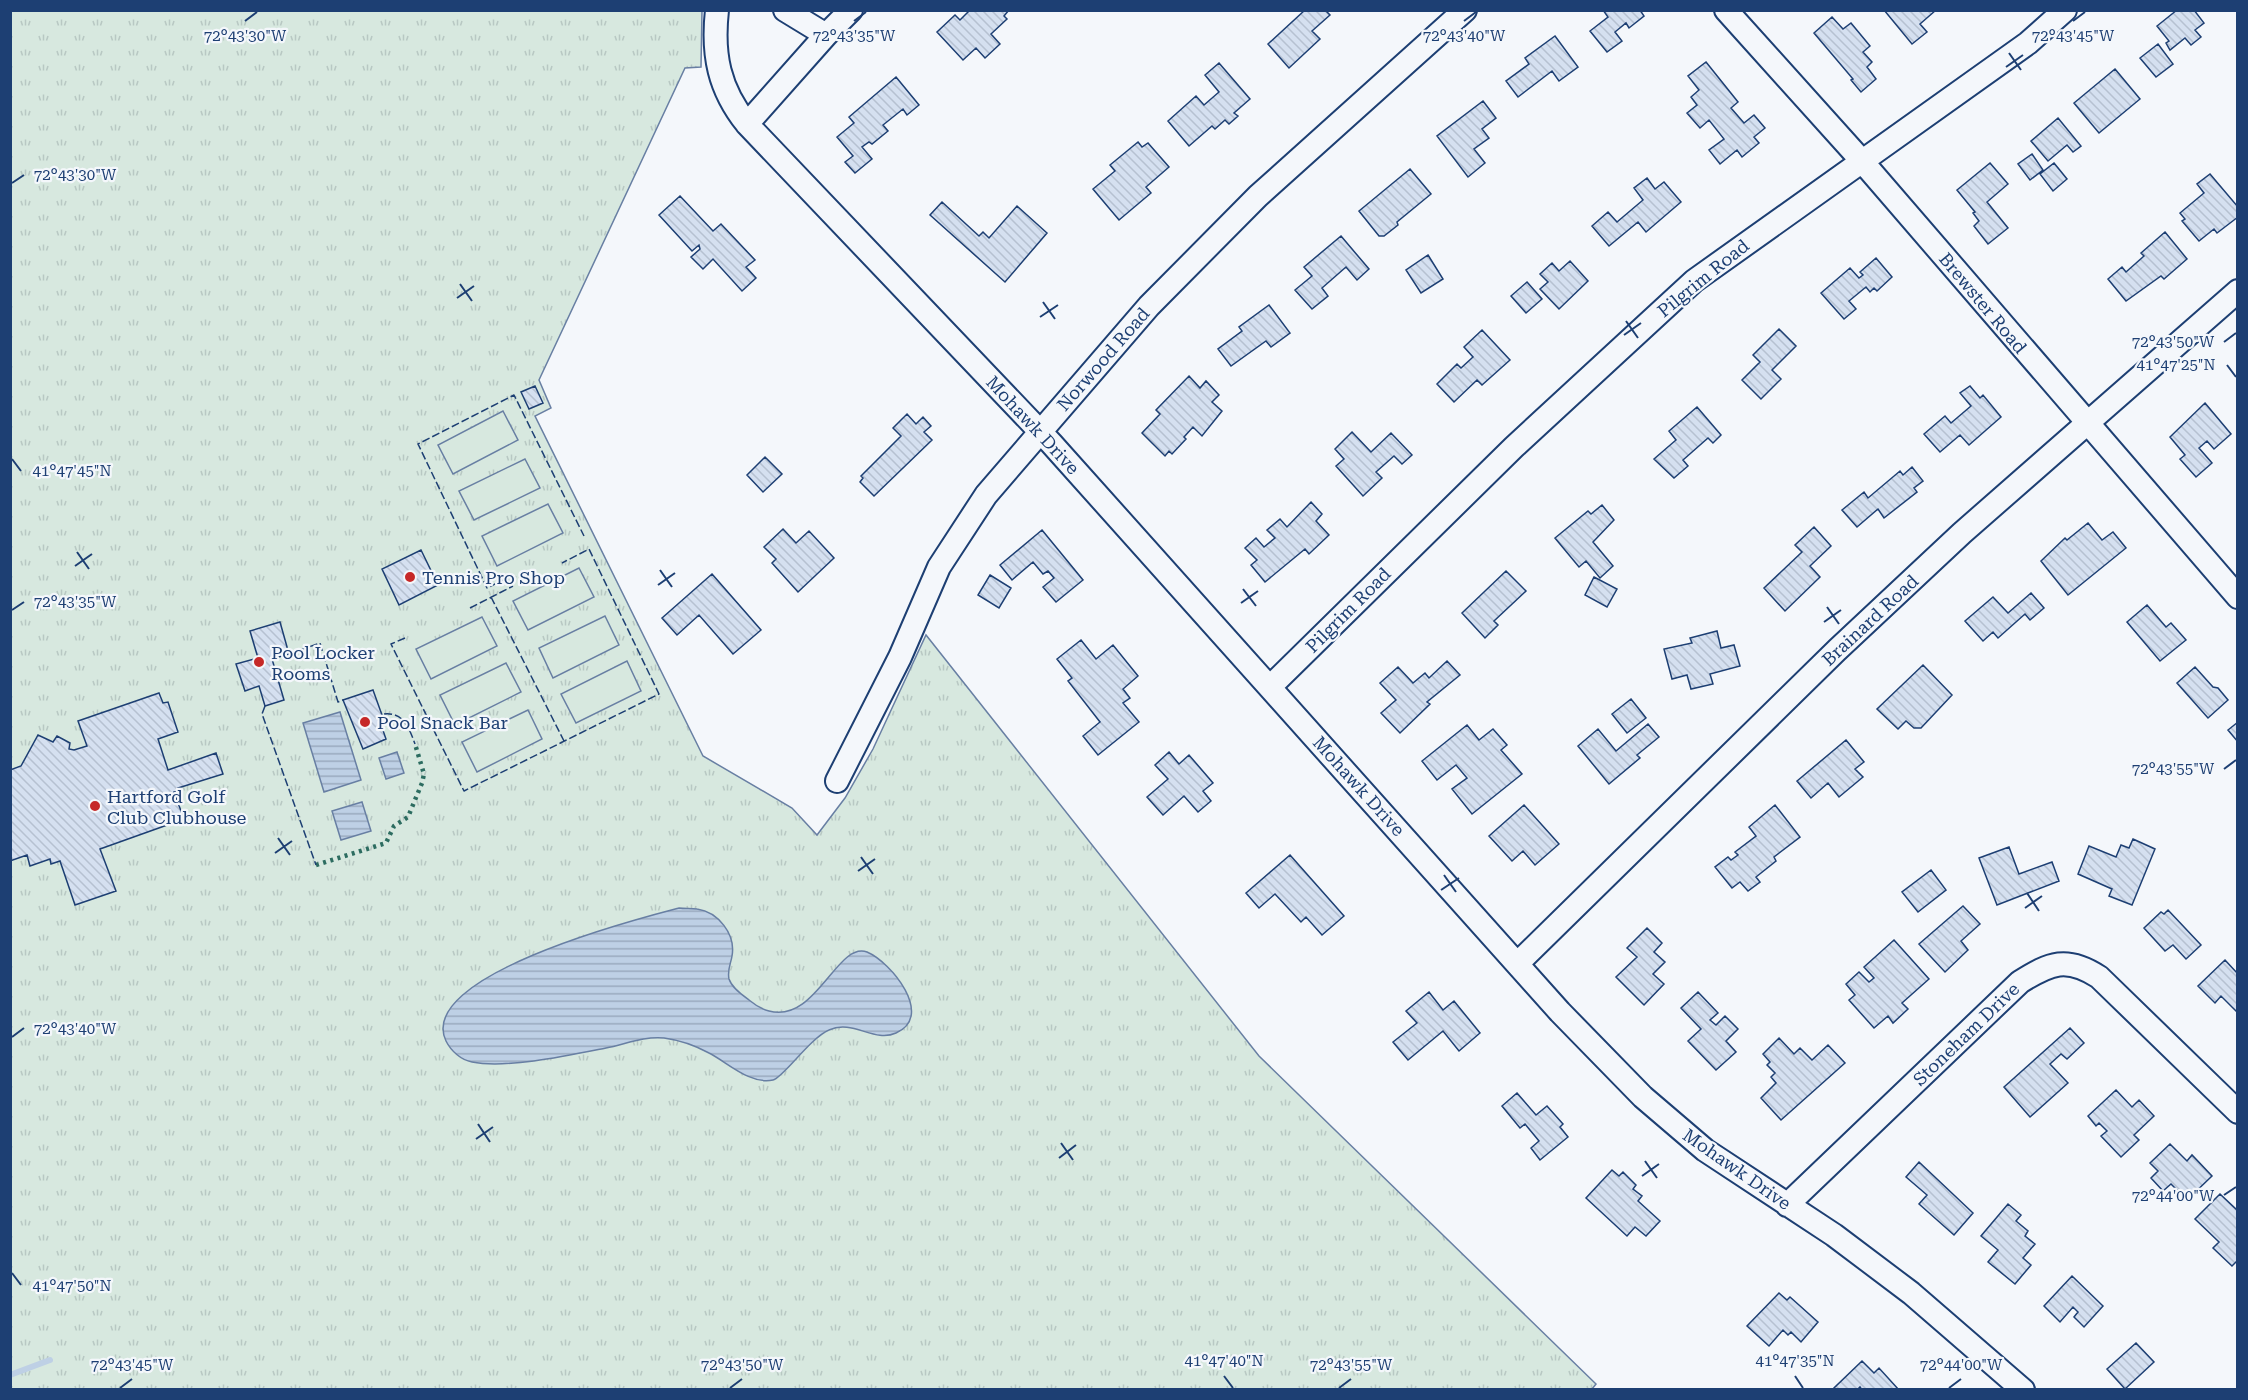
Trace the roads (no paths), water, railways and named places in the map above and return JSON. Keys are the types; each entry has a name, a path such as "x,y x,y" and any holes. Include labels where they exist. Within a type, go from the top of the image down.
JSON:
{"street":[{"name":"Mohawk Drive","path":"717,10 715,55 718,72 728,97 747,124 1039,431 1271,686 1560,1012 1643,1097 1706,1150 1834,1235 1911,1293 2023,1389"},
{"path":"785,10 826,35"},
{"path":"747,124 851,10"},
{"name":"Norwood Road","path":"837,781 870,719 927,592 953,542 986,495 1149,306 1258,196 1465,10"},
{"name":"Brewster Road","path":"1726,10 1861,160 2085,424 2238,597"},
{"name":"Pilgrim Road","path":"1271,686 1514,447 1694,281 2028,42 2065,10"},
{"name":"Brainard Road","path":"1517,964 1837,650 1962,533 2238,291"},
{"name":"Stoneham Drive","path":"1788,1205 2020,982 2046,967 2059,963 2074,964 2099,977 2238,1112"}],"water":[{"path":"340,712 361,780 324,792 303,723"},
{"path":"397,752 404,773 386,779 379,758"},
{"path":"362,802 371,831 341,840 332,811"},
{"path":"679,908 705,911 724,925 733,948 728,973 730,982 740,994 761,1008 785,1012 800,1006 846,958 856,952 867,952 887,966 905,990 910,1003 911,1015 907,1025 896,1033 888,1035 871,1034 846,1027 829,1030 814,1041 777,1078 764,1081 739,1072 699,1048 664,1038 642,1039 557,1057 503,1064 468,1061 448,1045 445,1017 463,994 495,973 535,954 579,938"}],"waterway":[{"path":"10,1375 50,1360"}],"place":[{"name":"Tennis Pro Shop","path":"410,577"},
{"name":"Pool Locker Rooms","path":"259,662"},
{"name":"Pool Snack Bar","path":"365,722"},
{"name":"Hartford Golf Club Clubhouse","path":"95,806"}]}
